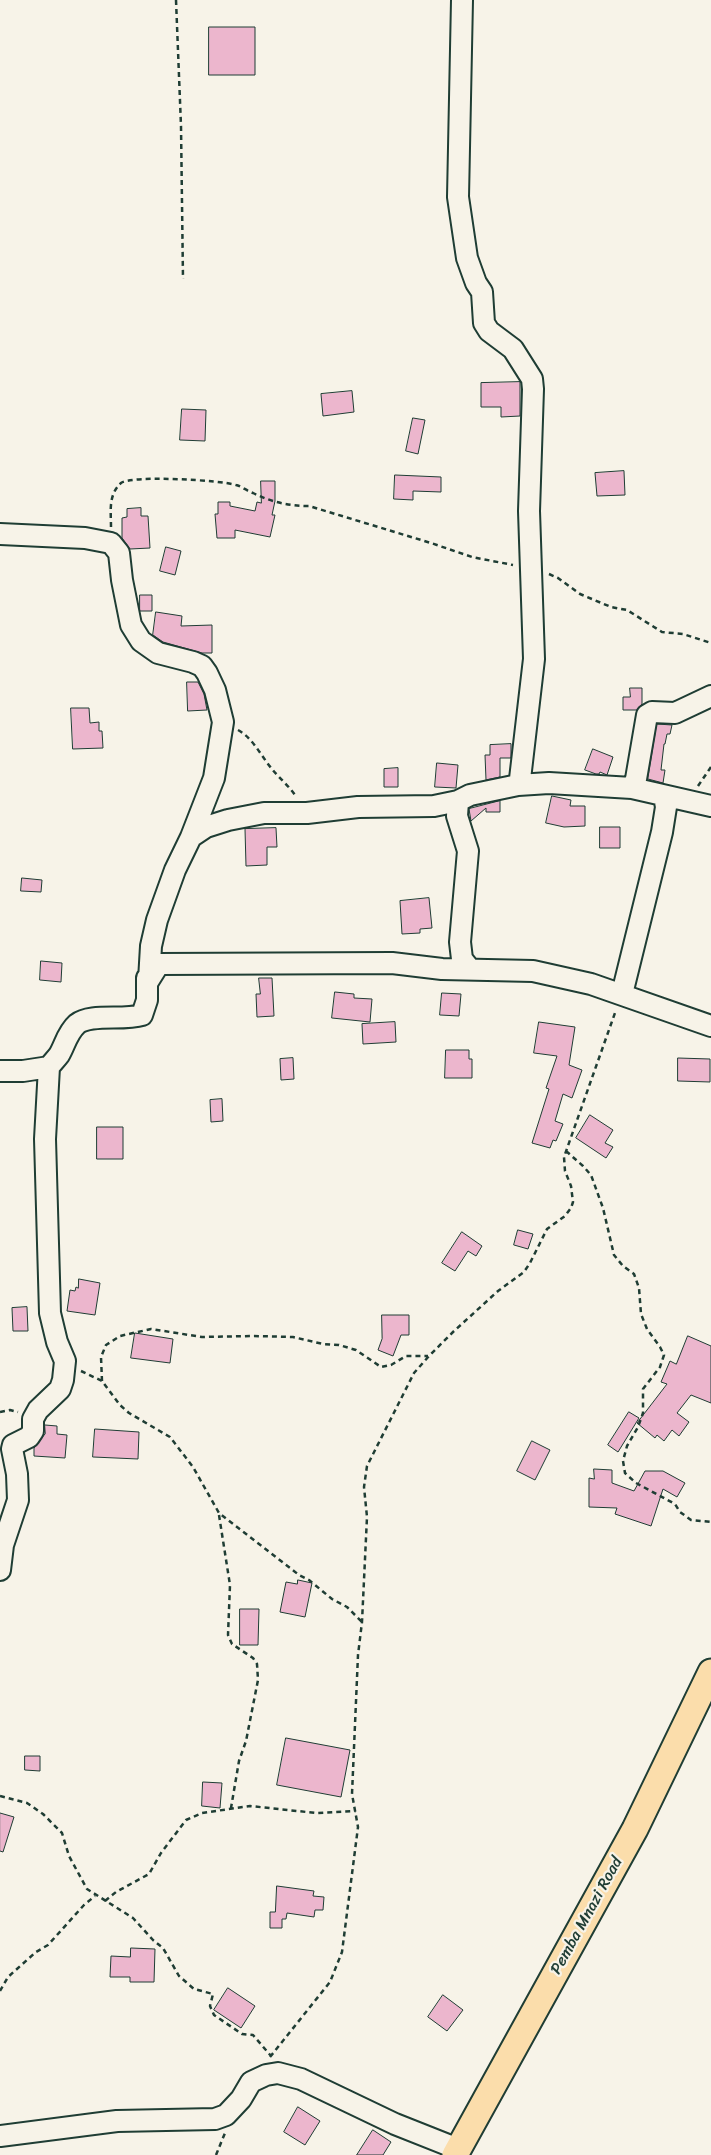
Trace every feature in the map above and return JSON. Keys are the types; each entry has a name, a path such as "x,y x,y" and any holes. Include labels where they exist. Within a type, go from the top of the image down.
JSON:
{"main road":[{"name":"Pemba Mnazi Road","path":"456,2152 635,1829 711,1672"}],"street":[{"path":"462,0 458,197 468,258 476,283 482,292 484,323 489,331 513,349 532,380 529,511 534,659 518,785"},
{"path":"0,534 85,538 111,543 120,553 122,580 131,625 141,641 158,653 202,666 215,690 222,722 214,778 191,837 175,870 157,920 151,946 149,980"},
{"path":"632,788 637,774 646,715 652,712 676,714 711,696"},
{"path":"191,837 206,827 228,820 264,813 307,813 358,807 434,806 458,802 470,795 518,785 569,783 632,788 664,796 688,799 711,806"},
{"path":"622,994 662,832 666,806 664,796"},
{"path":"458,802 457,816 468,851 460,942 462,959 470,969"},
{"path":"0,1570 3,1546 18,1500 13,1445 29,1437 33,1431 33,1419 38,1410 60,1389 65,1361 57,1342 50,1312 45,1139 49,1067 60,1054 67,1037 77,1024 86,1019 103,1017 130,1018 142,1014 148,1000 147,978 149,980 159,964 392,963 442,969 533,971 591,984 711,1026"},
{"path":"0,1071 23,1071 49,1067"},
{"path":"0,2136 117,2121 215,2119 226,2115 242,2100 251,2082 266,2075 278,2073 301,2079 456,2152"}],"path":[{"path":"176,0 181,126 183,279"},
{"path":"111,543 110,505 113,494 128,479 147,478 236,485 255,494 290,506 309,506 472,557 530,568 558,578 580,594 611,607 626,610 662,632 683,634 711,642"},
{"path":"222,722 241,732 272,770 288,784 307,813"},
{"path":"688,799 711,767"},
{"path":"251,2082 330,1982 342,1952 358,1828 352,1794 358,1655 362,1622 366,1517 364,1487 367,1466 414,1374 429,1356 498,1291 524,1272 547,1229 565,1216 571,1208 573,1202 571,1186 565,1171 566,1151 622,994"},
{"path":"566,1151 584,1166 591,1175 603,1208 614,1255 623,1266 634,1274 639,1288 641,1314 647,1329 664,1355 660,1367 643,1389 643,1414 627,1446 623,1461 626,1473 636,1484 675,1504 680,1512 691,1520 711,1522"},
{"path":"102,1381 101,1357 106,1345 120,1336 151,1329 202,1337 293,1337 356,1350 381,1367 391,1365 406,1356 429,1356"},
{"path":"65,1361 102,1381 120,1405 129,1413 170,1437 192,1467 219,1513 230,1585 228,1636 232,1644 253,1658 257,1664 258,1680 246,1741 239,1761 231,1808"},
{"path":"219,1513 299,1575 309,1580 332,1599 347,1607 362,1622"},
{"path":"0,1796 27,1803 55,1825 62,1833 69,1856 87,1889 133,1918 163,1948 179,1976 194,1989 213,1994 210,2006 214,2015 242,2034 253,2035 270,2056"},
{"path":"104,1901 116,1892 149,1874 161,1853 186,1820 202,1813 250,1806 316,1813 356,1811"},
{"path":"0,1991 8,1977 36,1952 48,1945 84,1905 96,1896"}],"building":[{"path":"209,27 255,27 255,75 209,75"},
{"path":"520,382 520,416 501,417 501,407 481,407 481,383"},
{"path":"352,391 354,412 323,416 321,394"},
{"path":"182,409 206,410 205,441 180,440"},
{"path":"413,418 425,420 418,454 406,451"},
{"path":"624,471 625,495 597,496 595,473"},
{"path":"395,475 441,477 441,492 413,491 413,500 394,499"},
{"path":"261,481 275,481 275,501 272,515 275,515 270,537 235,530 235,538 217,538 215,514 218,514 218,502 230,502 230,506 255,511 257,502 261,503"},
{"path":"141,508 141,516 148,516 150,548 130,549 122,538 122,518 127,517 127,509"},
{"path":"166,547 181,551 175,575 160,571"},
{"path":"140,595 152,595 152,611 140,611"},
{"path":"156,612 182,616 181,626 212,625 212,653 202,653 163,642 153,635"},
{"path":"187,682 198,682 204,694 207,710 188,711"},
{"path":"630,688 642,688 642,704 637,710 623,710 623,697 630,697"},
{"path":"71,708 89,708 90,723 99,722 99,731 102,731 103,748 73,749"},
{"path":"657,724 672,725 670,734 667,734 664,744 661,770 665,770 663,783 648,779"},
{"path":"511,744 511,758 500,758 500,777 486,780 485,755 490,755 490,745"},
{"path":"593,749 613,757 607,775 585,770"},
{"path":"437,763 458,765 456,788 435,787"},
{"path":"398,768 398,787 384,787 384,769"},
{"path":"552,796 571,800 570,806 585,806 585,826 564,827 546,823"},
{"path":"500,801 500,812 486,812 486,808 471,821 469,809"},
{"path":"600,827 620,827 620,848 600,848"},
{"path":"276,828 277,847 267,847 267,865 246,866 245,829"},
{"path":"22,878 42,880 41,892 21,891"},
{"path":"429,898 432,928 420,929 420,933 402,934 400,901"},
{"path":"41,961 62,963 61,982 40,980"},
{"path":"259,978 272,978 274,1016 257,1017 256,994 260,994"},
{"path":"335,992 354,994 354,998 372,999 370,1022 332,1018"},
{"path":"442,993 461,994 459,1016 440,1015"},
{"path":"395,1022 396,1042 363,1044 362,1024"},
{"path":"539,1022 575,1027 569,1065 582,1070 572,1098 563,1094 555,1121 563,1124 556,1141 553,1140 550,1148 532,1143 549,1089 546,1088 557,1056 534,1053"},
{"path":"446,1050 469,1050 469,1059 472,1059 472,1078 445,1078"},
{"path":"293,1058 294,1079 281,1080 280,1059"},
{"path":"678,1058 710,1059 710,1082 678,1081"},
{"path":"222,1099 223,1121 211,1122 210,1100"},
{"path":"590,1115 613,1130 605,1143 613,1147 606,1158 576,1138"},
{"path":"97,1127 123,1127 123,1159 97,1159"},
{"path":"518,1230 533,1234 528,1249 514,1245"},
{"path":"462,1232 482,1246 476,1256 468,1251 455,1271 442,1263"},
{"path":"79,1279 100,1283 95,1315 67,1311 70,1290 75,1291 76,1287 78,1288"},
{"path":"27,1307 28,1331 13,1331 12,1308"},
{"path":"382,1315 409,1315 409,1335 401,1335 393,1356 378,1350 382,1339"},
{"path":"135,1333 173,1339 170,1363 131,1358"},
{"path":"688,1336 711,1346 711,1403 691,1395 677,1413 689,1422 679,1436 672,1430 664,1441 657,1435 655,1438 637,1423 667,1384 661,1382 670,1361 676,1364"},
{"path":"629,1412 639,1418 618,1452 608,1445"},
{"path":"45,1425 57,1426 57,1434 67,1435 65,1458 34,1456 34,1448 45,1434"},
{"path":"95,1429 139,1432 138,1459 93,1457"},
{"path":"532,1441 550,1450 535,1480 517,1471"},
{"path":"594,1469 612,1470 612,1483 634,1491 645,1471 663,1471 685,1483 677,1497 663,1489 651,1526 615,1514 617,1508 589,1507 589,1478 594,1479"},
{"path":"298,1580 312,1583 305,1617 280,1612 286,1582 297,1584"},
{"path":"240,1609 259,1609 258,1645 240,1645"},
{"path":"286,1738 350,1750 341,1797 277,1785"},
{"path":"25,1756 40,1756 40,1771 25,1770"},
{"path":"203,1782 222,1783 220,1808 202,1806"},
{"path":"0,1813 14,1817 3,1852 0,1851"},
{"path":"277,1886 314,1891 313,1896 324,1897 323,1910 315,1910 314,1917 287,1913 286,1919 282,1919 282,1928 270,1928 270,1912 275,1912"},
{"path":"131,1948 155,1949 154,1982 130,1982 130,1977 110,1977 111,1956 130,1957"},
{"path":"228,1988 255,2006 241,2028 214,2010"},
{"path":"443,1995 463,2010 447,2031 428,2017"},
{"path":"298,2107 320,2121 305,2145 284,2132"},
{"path":"373,2130 391,2142 383,2155 357,2155"}]}
